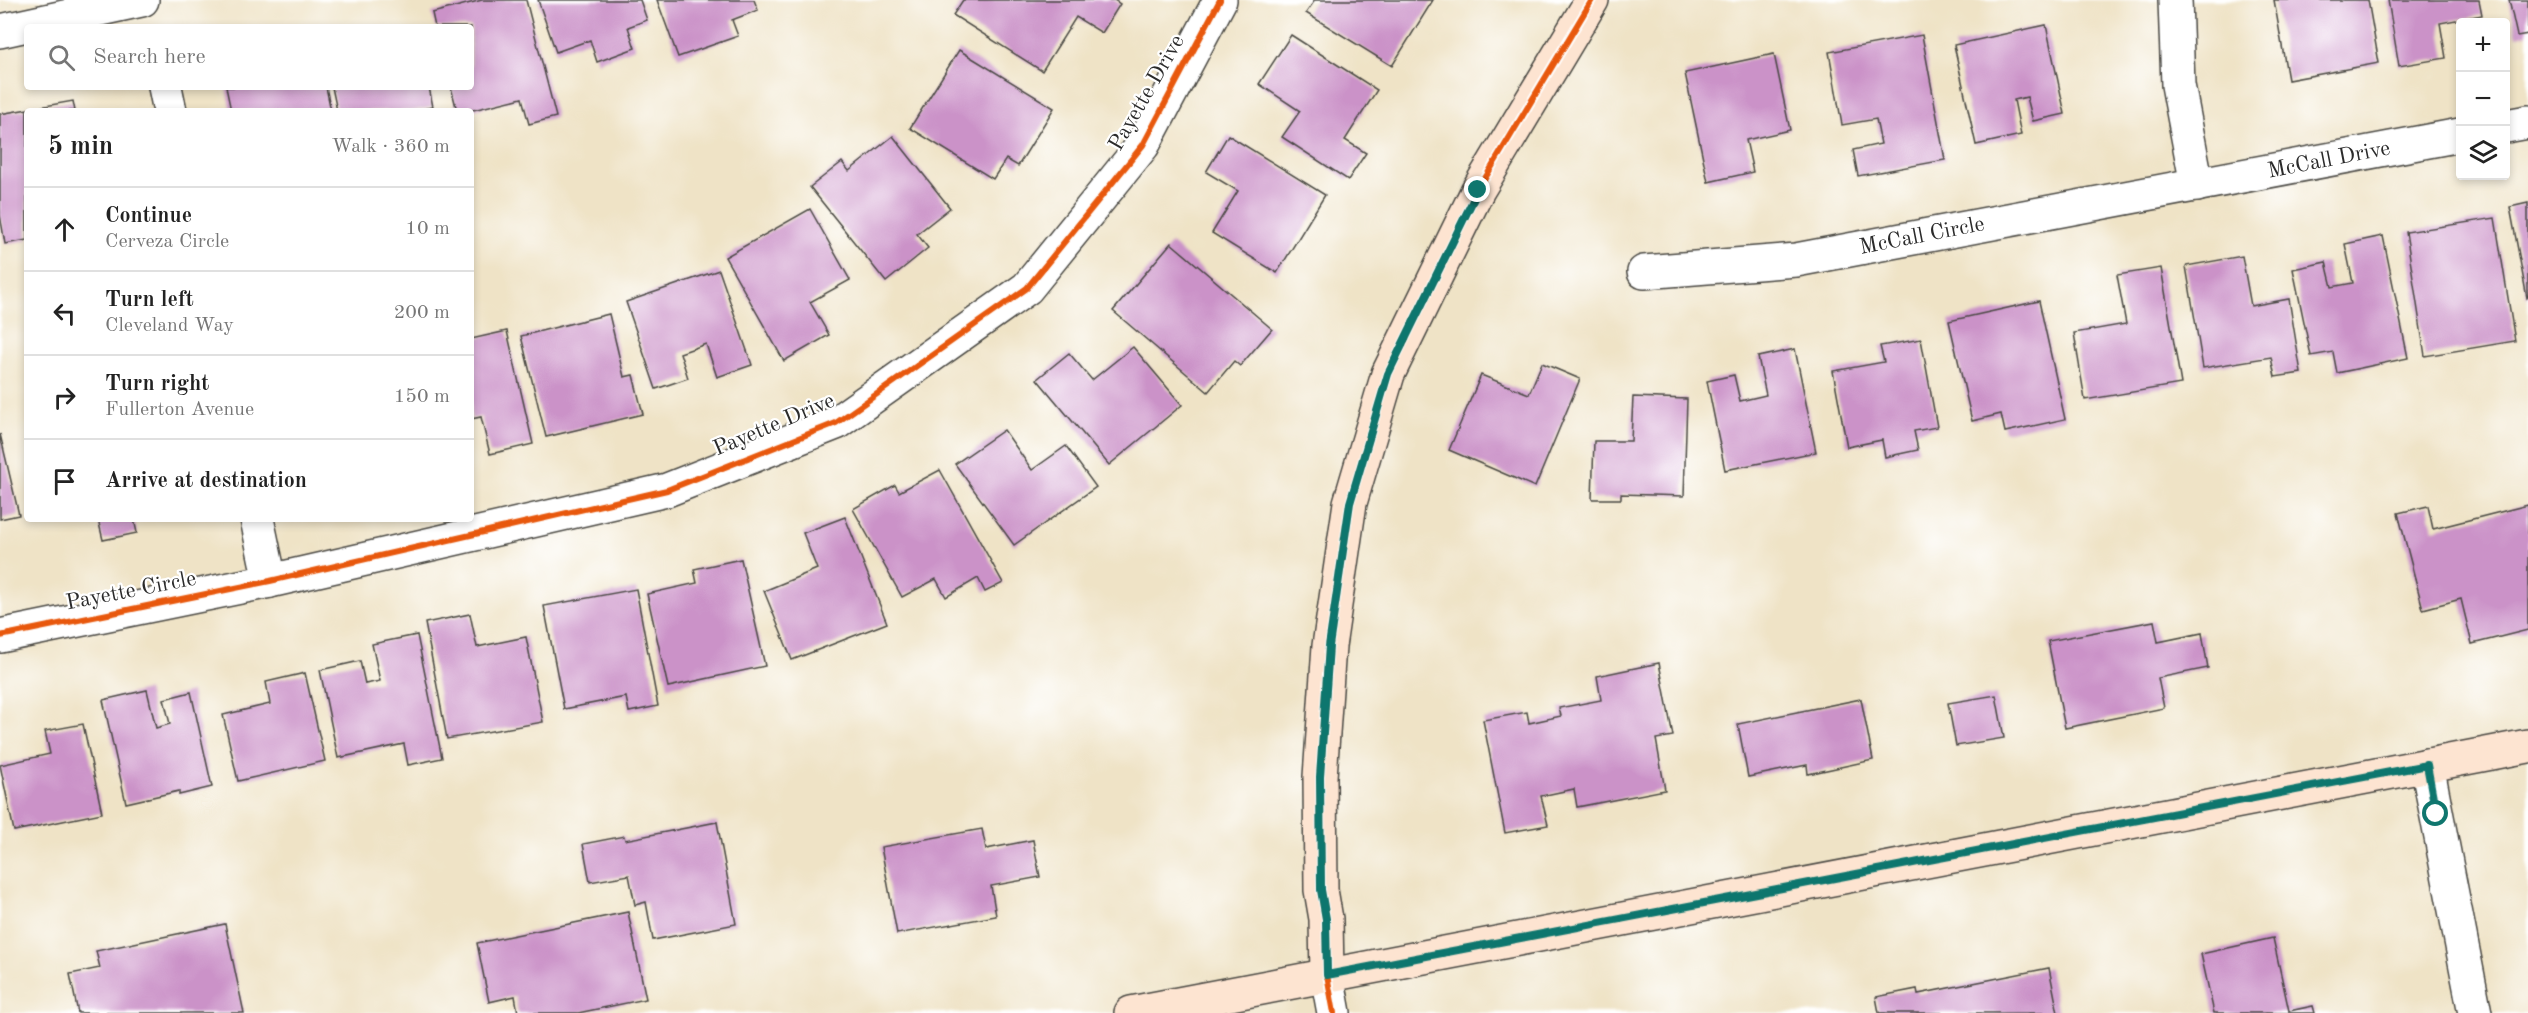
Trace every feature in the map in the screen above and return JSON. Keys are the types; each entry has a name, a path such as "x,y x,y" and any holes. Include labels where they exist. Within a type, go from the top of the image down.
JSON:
{"street":[{"path":"36,24 144,0 151,24"},
{"name":"Payette Drive","path":"270,581 667,489 836,423 1027,288 1143,145 1220,0"},
{"path":"1334,1013 1327,975 1326,919 1321,890 1320,777 1329,646 1350,503 1388,374 1478,190 1592,0"},
{"path":"2175,0 2178,85 2197,185"},
{"path":"0,32 24,27"},
{"path":"166,90 169,108"},
{"path":"2510,125 2528,122"},
{"name":"McCall Drive","path":"2197,185 2456,136"},
{"name":"McCall Circle","path":"1644,272 1796,260 2197,185"},
{"path":"258,522 270,581"},
{"name":"Payette Circle","path":"0,636 270,581"},
{"path":"1131,1013 2528,746"},
{"path":"2427,765 2475,1013"}],"building":[{"path":"482,0 526,0 556,117 529,124 522,98 474,110 456,108 452,90 474,90 474,24 434,24 432,13"},
{"path":"538,0 640,0 647,20 628,27 635,48 597,62 590,40 556,52"},
{"path":"657,0 754,0 758,10 732,20 738,36 678,57"},
{"path":"963,0 1114,0 1120,4 1102,33 1076,17 1042,71 953,15"},
{"path":"1315,0 1433,0 1392,66 1306,13"},
{"path":"2274,0 2368,0 2379,63 2288,80"},
{"path":"2388,0 2479,0 2482,15 2456,18 2456,20 2440,23 2446,58 2399,66"},
{"path":"2509,0 2528,0 2528,34 2517,36"},
{"path":"2046,25 2065,114 2033,121 2027,97 2014,100 2021,135 1976,145 1954,45"},
{"path":"1291,35 1377,90 1345,140 1366,153 1348,180 1282,137 1300,111 1259,84"},
{"path":"1922,35 1945,160 1858,176 1853,150 1881,144 1876,119 1842,125 1829,52"},
{"path":"959,50 1054,108 1018,166 1006,159 993,179 910,128"},
{"path":"1774,54 1790,130 1746,140 1753,172 1708,182 1685,73"},
{"path":"227,90 327,90 330,108 230,108"},
{"path":"333,90 430,90 433,107 428,108 336,108"},
{"path":"73,101 74,108 34,108"},
{"path":"24,110 24,241 5,244 0,215 0,114"},
{"path":"1228,135 1325,195 1277,273 1212,233 1238,191 1206,172"},
{"path":"893,136 950,208 917,234 928,248 886,282 810,187 842,162 849,171"},
{"path":"2528,203 2528,297 2527,298 2510,207"},
{"path":"810,209 850,280 810,302 829,335 784,361 725,257"},
{"path":"2495,218 2515,341 2425,356 2406,232"},
{"path":"2383,236 2408,358 2337,373 2333,352 2311,356 2293,269 2326,262 2332,287 2353,283 2345,244"},
{"path":"1171,243 1272,329 1240,366 1234,361 1208,392 1113,311"},
{"path":"2242,256 2251,306 2289,299 2301,373 2275,377 2271,357 2203,368 2186,266"},
{"path":"2161,268 2181,384 2085,400 2074,333 2126,324 2117,275"},
{"path":"719,270 752,365 717,377 706,344 680,353 688,378 656,389 626,302"},
{"path":"2039,301 2065,419 2005,432 2001,414 1972,421 1949,321"},
{"path":"609,314 624,377 633,375 643,414 546,437 521,336"},
{"path":"507,331 533,444 490,454 481,417 474,418 474,338"},
{"path":"1921,339 1937,427 1914,431 1918,450 1885,457 1882,440 1847,447 1833,371 1884,362 1880,346"},
{"path":"1133,347 1182,405 1109,465 1037,379 1069,353 1092,380"},
{"path":"1795,349 1816,452 1725,470 1707,381 1734,375 1740,401 1766,395 1758,357"},
{"path":"1542,363 1580,379 1535,487 1449,450 1481,375 1529,394"},
{"path":"1633,397 1687,399 1684,496 1621,494 1621,499 1592,499 1594,441 1631,441"},
{"path":"1004,430 1032,470 1066,446 1096,487 1014,545 955,464"},
{"path":"0,434 19,515 0,519"},
{"path":"940,470 1003,583 985,592 978,578 946,597 936,579 902,597 853,509 895,485 899,492"},
{"path":"2528,505 2528,630 2472,644 2461,599 2423,609 2398,513 2428,506 2433,529"},
{"path":"845,517 887,623 792,660 764,591 817,569 803,533"},
{"path":"99,522 135,522 137,533 103,540"},
{"path":"741,559 765,666 668,687 647,594 697,583 694,569"},
{"path":"636,589 658,706 629,712 626,697 564,709 544,606"},
{"path":"470,614 477,647 526,637 543,722 447,739 425,623"},
{"path":"2154,621 2158,642 2202,633 2208,668 2158,678 2164,708 2065,728 2048,641"},
{"path":"417,635 442,758 408,765 404,744 338,758 320,670 360,661 365,684 380,681 372,644"},
{"path":"1659,663 1673,736 1656,739 1665,790 1577,807 1574,789 1541,796 1548,825 1505,833 1483,720 1527,712 1529,723 1561,716 1559,708 1601,700 1597,676"},
{"path":"305,673 325,761 238,781 223,715 270,704 266,682"},
{"path":"147,690 156,728 170,724 164,699 191,692 212,787 179,795 179,791 126,803 103,700"},
{"path":"1996,695 2004,738 1956,746 1948,703"},
{"path":"1861,699 1873,760 1808,774 1807,765 1748,777 1738,724"},
{"path":"83,724 102,813 14,831 0,765 50,754 45,731"},
{"path":"717,822 736,924 653,940 646,902 635,905 629,875 590,882 583,844 624,836 625,840"},
{"path":"982,829 986,849 1033,840 1040,877 991,886 996,916 897,934 881,847"},
{"path":"628,912 646,999 578,1013 518,1013 515,996 489,1002 477,943"},
{"path":"225,924 244,1013 78,1013 70,974 100,968 96,951"},
{"path":"2273,938 2289,1011 2313,1006 2315,1013 2214,1013 2201,954"},
{"path":"2049,968 2058,1013 1879,1013 1876,997 1917,989 1918,994"}],"cycle path":[{"path":"0,636 270,581 667,490 836,423 1027,288 1143,145 1220,0"},
{"path":"1334,1013 1327,975 1326,919 1321,890 1320,777 1329,646 1350,503 1388,374 1478,190 1592,0"}],"route":[{"path":"1478,190 1388,374 1350,503 1329,646 1320,777 1321,890 1326,919 1327,975 2427,765 2436,814"}]}
